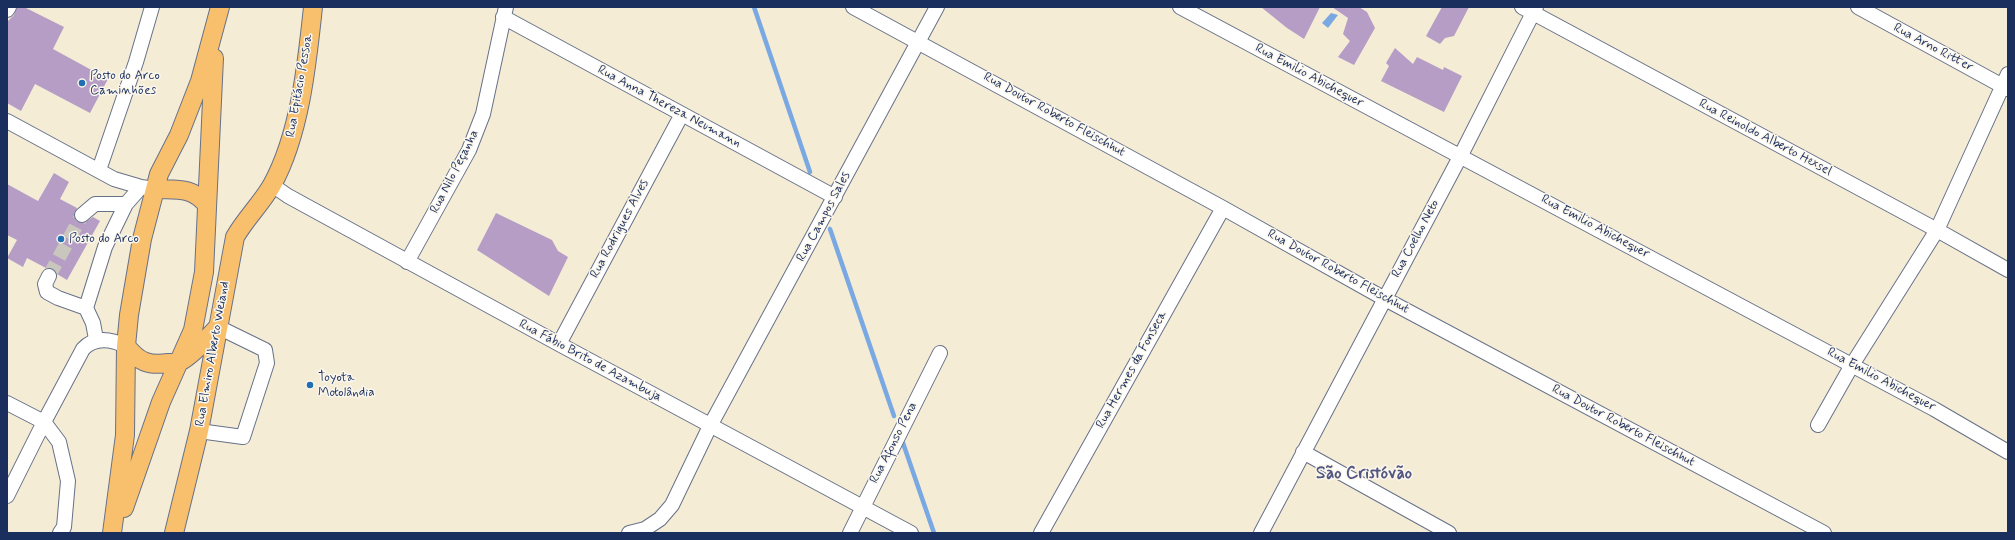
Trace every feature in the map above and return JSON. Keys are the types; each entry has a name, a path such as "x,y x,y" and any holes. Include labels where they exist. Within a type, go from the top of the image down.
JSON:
{"main road":[{"path":"112,533 125,434 126,346 129,315 142,239 148,188 159,174 179,135 200,81 220,7"},
{"name":"Rua Epitácio Pessoa","path":"272,185 292,136 309,46 313,7"},
{"path":"116,533 158,410 193,330 204,272 215,28"},
{"name":"Rua Elmiro Alberto Weiand","path":"174,533 199,431 235,238 245,220 260,203 272,185"},
{"path":"148,188 190,191 200,197 207,205"},
{"path":"126,346 135,357 147,363 157,365 180,362 192,353 218,327"}],"street":[{"path":"99,170 136,62 152,7"},
{"name":"Rua Doutor Roberto Fleischhut","path":"853,7 1223,208 1384,299 1824,533"},
{"name":"Rua Campos Sales","path":"629,533 645,529 660,519 672,505 710,426 937,7"},
{"name":"Rua Emilio Abichequer","path":"1180,7 1934,409 2008,452"},
{"name":"Rua Arno Ritter","path":"1858,7 2006,83"},
{"name":"Rua Coelho Neto","path":"1261,533 1460,155 1530,9"},
{"name":"Rua Reinoldo Alberto Hexsel","path":"1530,9 2008,270"},
{"name":"Rua Anna Thereza Neumann","path":"505,12 682,114 835,197"},
{"name":"Rua Nilo Peçanha","path":"407,262 469,150 483,114 505,12"},
{"path":"1818,425 1852,365 1937,230 2006,83"},
{"name":"Rua Rodrigues Alves","path":"559,344 682,114"},
{"path":"7,121 114,179 148,188"},
{"name":"Rua Fábio Brito de Azambuja","path":"272,185 288,196 407,262 911,533"},
{"path":"96,339 93,323 86,308 105,247 126,204 148,188"},
{"path":"82,215 95,204 126,204"},
{"name":"Rua Hermes da Fonseca","path":"1041,533 1223,208"},
{"path":"49,276 45,284 47,292 58,298 86,308"},
{"path":"199,431 243,437 267,363 265,350 218,327"},
{"path":"7,496 83,349 90,342 96,339 111,341 126,346"},
{"name":"Rua Afonso Pena","path":"850,533 940,353"},
{"path":"10,405 44,422 59,442 68,481 64,527 60,533"},
{"path":"1303,452 1449,533"}],"water":[{"path":"1331,13 1338,15 1328,28 1322,23"}],"building":[{"path":"17,7 24,7 64,27 53,49 108,79 90,113 35,84 21,111 7,103 7,22 14,15"},
{"path":"1261,7 1320,7 1304,39 1287,28"},
{"path":"1332,7 1359,7 1367,12 1375,28 1354,65 1338,57 1350,41 1343,34 1348,18"},
{"path":"1442,7 1469,7 1454,36 1445,38 1440,44 1426,36"},
{"path":"1395,48 1413,64 1417,57 1443,70 1444,67 1462,76 1444,112 1381,81 1389,66 1386,63"},
{"path":"54,173 69,182 60,199 77,208 74,216 76,221 84,223 93,217 100,221 67,280 57,274 53,269 46,268 27,258 23,267 7,258 17,240 7,235 7,184 38,201"},
{"path":"496,213 552,240 558,251 568,257 549,296 477,250"}],"waterway":[{"path":"754,7 810,172"},
{"path":"830,229 894,416"},
{"path":"903,443 934,533"}],"tunnel":[{"path":"49,276 82,215"}],"place":[{"name":"Posto do Arco Caminhões","path":"82,83"},
{"name":"Posto do Arco","path":"61,239"},
{"name":"Toyota Motolândia","path":"310,385"}],"district":[{"name":"São Cristóvão","path":"1364,474"}]}
